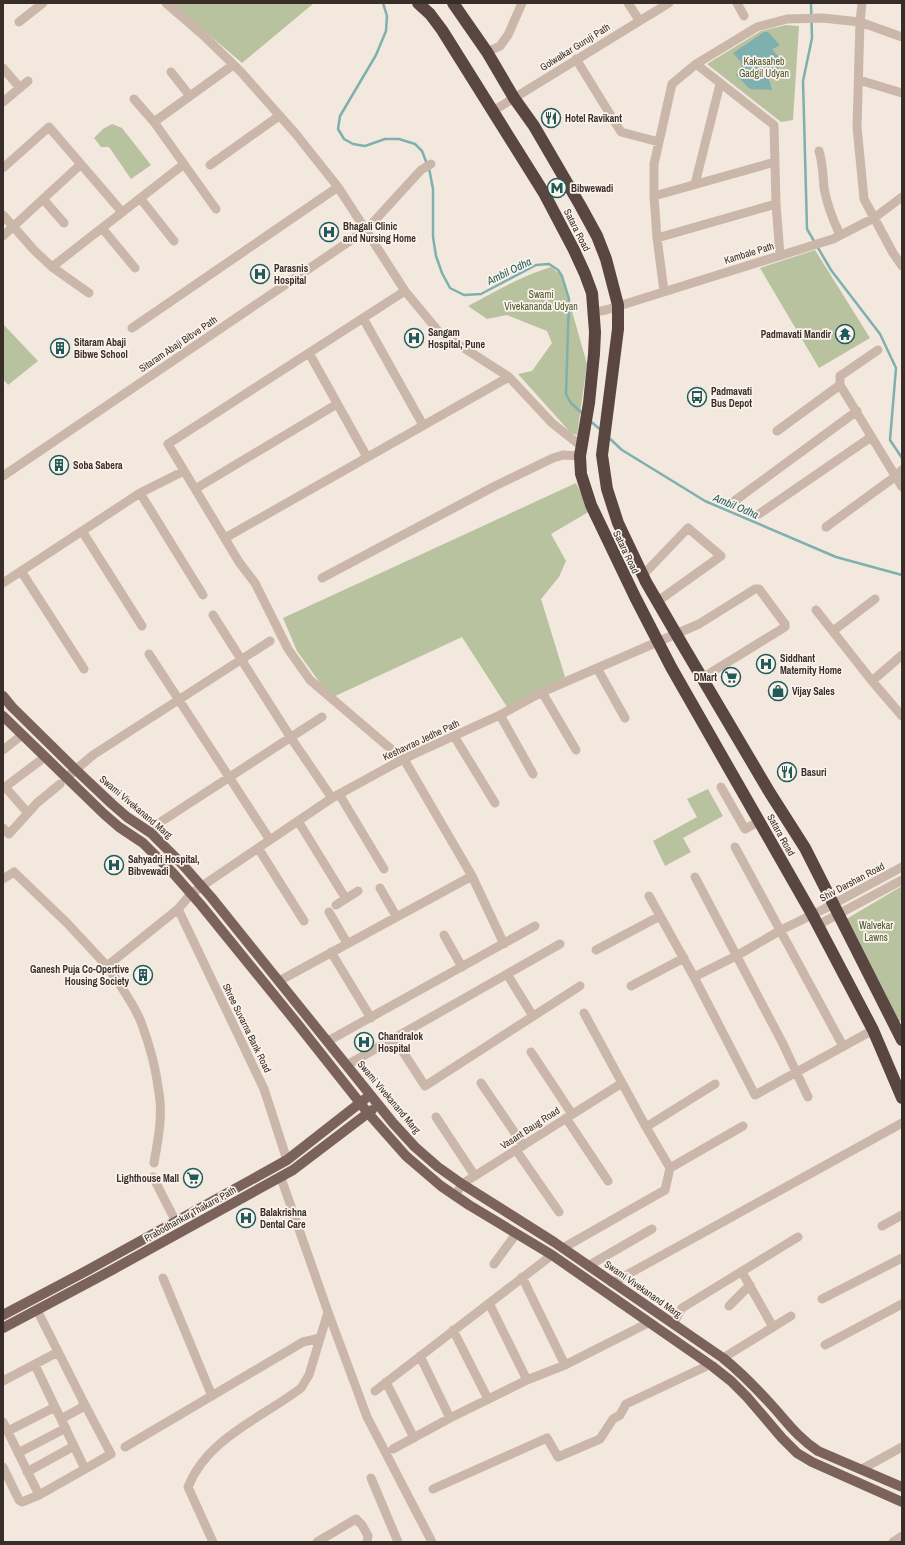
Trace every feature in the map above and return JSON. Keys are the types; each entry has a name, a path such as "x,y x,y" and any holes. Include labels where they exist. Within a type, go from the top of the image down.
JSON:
{"highway":[{"name":"Satara Road","path":"418,3 430,14 442,30 544,193 567,236 585,274 592,293 594,312 594,354 589,403 582,446 581,474 591,505 658,642 708,733 760,821 815,920 873,1030 902,1098"},
{"path":"424,3 430,14"},
{"name":"Satara Road","path":"453,3 487,52 514,98 534,126 597,236 606,259 618,306 618,336 602,455 606,489 618,523 643,575 676,634 770,794 805,848 902,1040"}],"main road":[{"name":"Swami Vivekanand Marg","path":"3,696 12,707 76,770 127,817 151,833 182,864 202,886 378,1105 415,1147 462,1184 563,1248 723,1358 756,1388 805,1443 818,1451 902,1487"},
{"path":"3,716 45,757 63,781 119,827 143,843 173,873 330,1064 368,1114 406,1156 455,1196 552,1255 731,1381 797,1453 812,1462 902,1502"},
{"name":"Prabodhankar Thakare Path","path":"3,1315 176,1222 286,1160 370,1095"},
{"name":"Prabodhankar Thakare Path","path":"3,1328 281,1178 378,1105"}],"street":[{"path":"19,22 43,3"},
{"path":"166,3 203,35 234,65 294,133 338,187 405,292 439,332 509,377 552,424 582,446"},
{"path":"487,52 500,46 504,41 522,3"},
{"path":"628,3 639,20"},
{"name":"Golwalkar Guruji Path","path":"493,111 639,20 669,3"},
{"path":"737,3 744,16"},
{"path":"862,3 860,22 857,127 864,199 893,253 902,266"},
{"path":"664,291 657,238 654,196 654,164 672,84 696,64 758,27 787,19 822,18 860,22 902,38"},
{"path":"576,59 621,132 659,142"},
{"path":"696,64 774,125 776,204 780,256"},
{"path":"154,122 234,65"},
{"path":"3,68 20,88"},
{"path":"170,72 190,96"},
{"path":"858,80 902,93"},
{"path":"3,102 28,81"},
{"path":"695,184 720,84"},
{"path":"134,99 154,122 216,209"},
{"path":"210,165 279,116"},
{"path":"3,168 49,127 80,165 122,212"},
{"path":"819,151 823,162 824,189 829,208 840,235"},
{"path":"654,196 775,162"},
{"path":"52,266 184,164"},
{"name":"Sitaram Abaji Bibve Path","path":"3,476 366,230 421,170 431,164"},
{"path":"3,236 80,165"},
{"path":"132,328 338,187"},
{"name":"Kambale Path","path":"594,312 618,306 823,242 874,218 902,197"},
{"path":"140,198 174,241"},
{"path":"43,199 64,223"},
{"path":"657,238 776,204"},
{"path":"3,215 34,250 52,266 89,293"},
{"path":"102,228 135,268"},
{"path":"405,292 168,444 238,562 255,583 288,649 310,680 405,760 472,876 504,944"},
{"path":"363,318 423,425"},
{"path":"878,350 840,376 840,385 871,437 899,473 902,487"},
{"path":"309,353 367,457"},
{"path":"225,538 509,377"},
{"path":"777,431 840,385"},
{"path":"195,489 337,404"},
{"path":"733,502 856,411"},
{"path":"759,514 871,437"},
{"path":"322,578 496,486 553,458 582,446"},
{"path":"3,582 140,493 184,471"},
{"path":"826,527 899,473"},
{"path":"140,493 203,595"},
{"path":"643,575 688,528 722,556 658,601"},
{"path":"82,531 142,626"},
{"path":"20,571 84,668"},
{"name":"Keshavrao Jedhe Path","path":"107,966 178,909 191,894 335,796 394,764 500,715 542,692 699,624 757,588 785,624 783,628 702,678"},
{"path":"833,632 875,599"},
{"path":"816,610 902,716"},
{"path":"213,615 291,738 335,796 384,869"},
{"path":"5,834 37,803 93,755 270,641"},
{"path":"149,654 270,840"},
{"path":"872,680 902,655"},
{"path":"598,668 625,718"},
{"path":"542,692 576,750"},
{"path":"500,715 533,774"},
{"path":"151,833 159,823 322,717"},
{"path":"3,750 22,735"},
{"path":"454,736 495,803"},
{"path":"28,813 5,787 45,757"},
{"path":"721,787 745,829 760,821"},
{"path":"298,821 346,899"},
{"path":"735,846 843,1046"},
{"path":"258,848 304,921"},
{"name":"Shiv Darshan Road","path":"815,920 834,904 902,868"},
{"path":"3,879 14,872 68,923 107,966 127,996 140,1021 152,1059 160,1094 159,1130 154,1163"},
{"path":"279,981 472,876"},
{"path":"695,876 738,955 808,1098"},
{"path":"694,977 738,955 781,930 839,914 902,880"},
{"path":"380,888 396,916"},
{"path":"336,905 358,891"},
{"path":"649,896 684,958 755,1095 873,1030"},
{"name":"Shree Suvarna Bank Road","path":"178,909 264,1089 286,1160"},
{"path":"329,912 347,943"},
{"path":"596,950 660,916"},
{"path":"328,1041 535,926"},
{"path":"444,935 462,967"},
{"path":"347,1065 560,944"},
{"path":"331,952 370,1018"},
{"path":"631,986 684,958"},
{"path":"507,974 533,1016"},
{"path":"394,1038 424,1086 580,986"},
{"path":"563,1248 665,1190 670,1168 584,1013"},
{"path":"531,1052 608,1181"},
{"name":"Vasant Baug Road","path":"455,1196 462,1184 622,1082"},
{"path":"481,1083 559,1212"},
{"path":"646,1127 715,1084"},
{"path":"436,1117 475,1176"},
{"path":"612,1283 902,1123"},
{"path":"670,1168 743,1126"},
{"path":"441,1186 449,1175"},
{"path":"153,1177 176,1222"},
{"path":"281,1178 367,1417 432,1542"},
{"path":"882,1226 902,1215"},
{"path":"588,1266 652,1229"},
{"path":"494,1264 516,1234"},
{"path":"672,1324 682,1308 798,1237"},
{"path":"374,1391 552,1255"},
{"path":"822,1299 902,1258"},
{"path":"742,1272 773,1327"},
{"path":"163,1278 212,1396"},
{"path":"522,1278 565,1365"},
{"path":"729,1306 750,1285"},
{"path":"489,1303 527,1380"},
{"path":"826,1346 902,1304"},
{"path":"3,1467 19,1500 26,1502 111,1454 37,1310"},
{"path":"213,1542 188,1487 193,1474 203,1460 225,1438 302,1388 309,1375 328,1312"},
{"path":"723,1358 791,1316"},
{"path":"393,1449 488,1399 527,1380 565,1365 648,1323"},
{"path":"454,1330 488,1399"},
{"path":"125,1447 303,1342 320,1338"},
{"path":"3,1382 58,1352"},
{"path":"420,1356 450,1418"},
{"path":"35,1365 85,1469"},
{"path":"433,1489 547,1438 558,1458 600,1438 613,1419 620,1415 626,1404 709,1365"},
{"path":"386,1382 414,1438"},
{"path":"61,1419 82,1408 84,1403"},
{"path":"8,1431 55,1407"},
{"path":"3,1422 39,1495"},
{"path":"18,1453 66,1428"},
{"path":"27,1472 74,1446"},
{"path":"862,1469 902,1446"},
{"path":"371,1478 398,1542"},
{"path":"317,1542 356,1519 362,1525 368,1536 367,1542"},
{"path":"893,1542 902,1536"}],"green space":[{"path":"172,3 314,3 242,63"},
{"name":"Kakasaheb Gadgil Udyan","path":"786,25 799,26 793,120 781,122 707,64 761,31"},
{"path":"112,124 122,128 151,165 131,179 109,147 101,147 94,138 103,129"},
{"path":"815,250 870,338 819,368 760,268"},
{"name":"Swami Vivekananda Udyan","path":"551,267 562,276 587,364 577,435 571,433 518,374 532,371 552,343 547,331 507,315 487,319 468,306 519,280"},
{"path":"3,324 38,361 8,385 3,379"},
{"path":"576,483 590,511 551,534 566,561 559,577 541,599 565,677 507,707 462,637 331,698 297,651 283,618"},
{"path":"708,789 723,816 683,838 691,852 665,866 653,841 697,817 687,799"},
{"name":"Walvekar Lawns","path":"902,886 902,1020 895,1025 843,921"}],"water":[{"path":"764,32 768,32 779,44 779,46 772,49 782,61 776,72 768,72 772,90 750,89 736,75 742,68 741,62 733,53"}],"waterway":[{"name":"Ambil Odha","path":"383,3 387,16 386,31 376,55 340,116 338,129 344,139 353,144 365,146 385,139 399,139 415,144 422,151 427,164"},
{"path":"811,3 812,38 803,81 807,229 831,270 880,334 896,368 890,440 902,458"},
{"name":"Ambil Odha","path":"429,168 433,189 433,237 436,256 442,273 450,288 464,295 481,294 536,265 549,264 558,270 562,276 569,299 566,394 571,403 583,414"},
{"name":"Ambil Odha","path":"589,420 602,431"},
{"name":"Ambil Odha","path":"608,437 622,450 705,501 836,557 902,575"}],"place":[{"name":"Hotel Ravikant","path":"551,118"},
{"name":"Bibwewadi","path":"557,188"},
{"name":"Bhagali Clinic and Nursing Home","path":"329,232"},
{"name":"Parasnis Hospital","path":"260,274"},
{"name":"Padmavati Mandir","path":"845,334"},
{"name":"Sangam Hospital, Pune","path":"414,338"},
{"name":"Sitaram Abaji Bibwe School","path":"60,348"},
{"name":"Padmavati Bus Depot","path":"697,397"},
{"name":"Soba Sabera","path":"59,465"},
{"name":"Siddhant Maternity Home","path":"766,664"},
{"name":"DMart","path":"731,677"},
{"name":"Vijay Sales","path":"778,691"},
{"name":"Basuri","path":"787,772"},
{"name":"Sahyadri Hospital, Bibvewadi","path":"114,865"},
{"name":"Ganesh Puja Co-Opertive Housing Society","path":"143,975"},
{"name":"Chandralok Hospital","path":"364,1042"},
{"name":"Lighthouse Mall","path":"193,1178"},
{"name":"Balakrishna Dental Care","path":"246,1218"}]}
